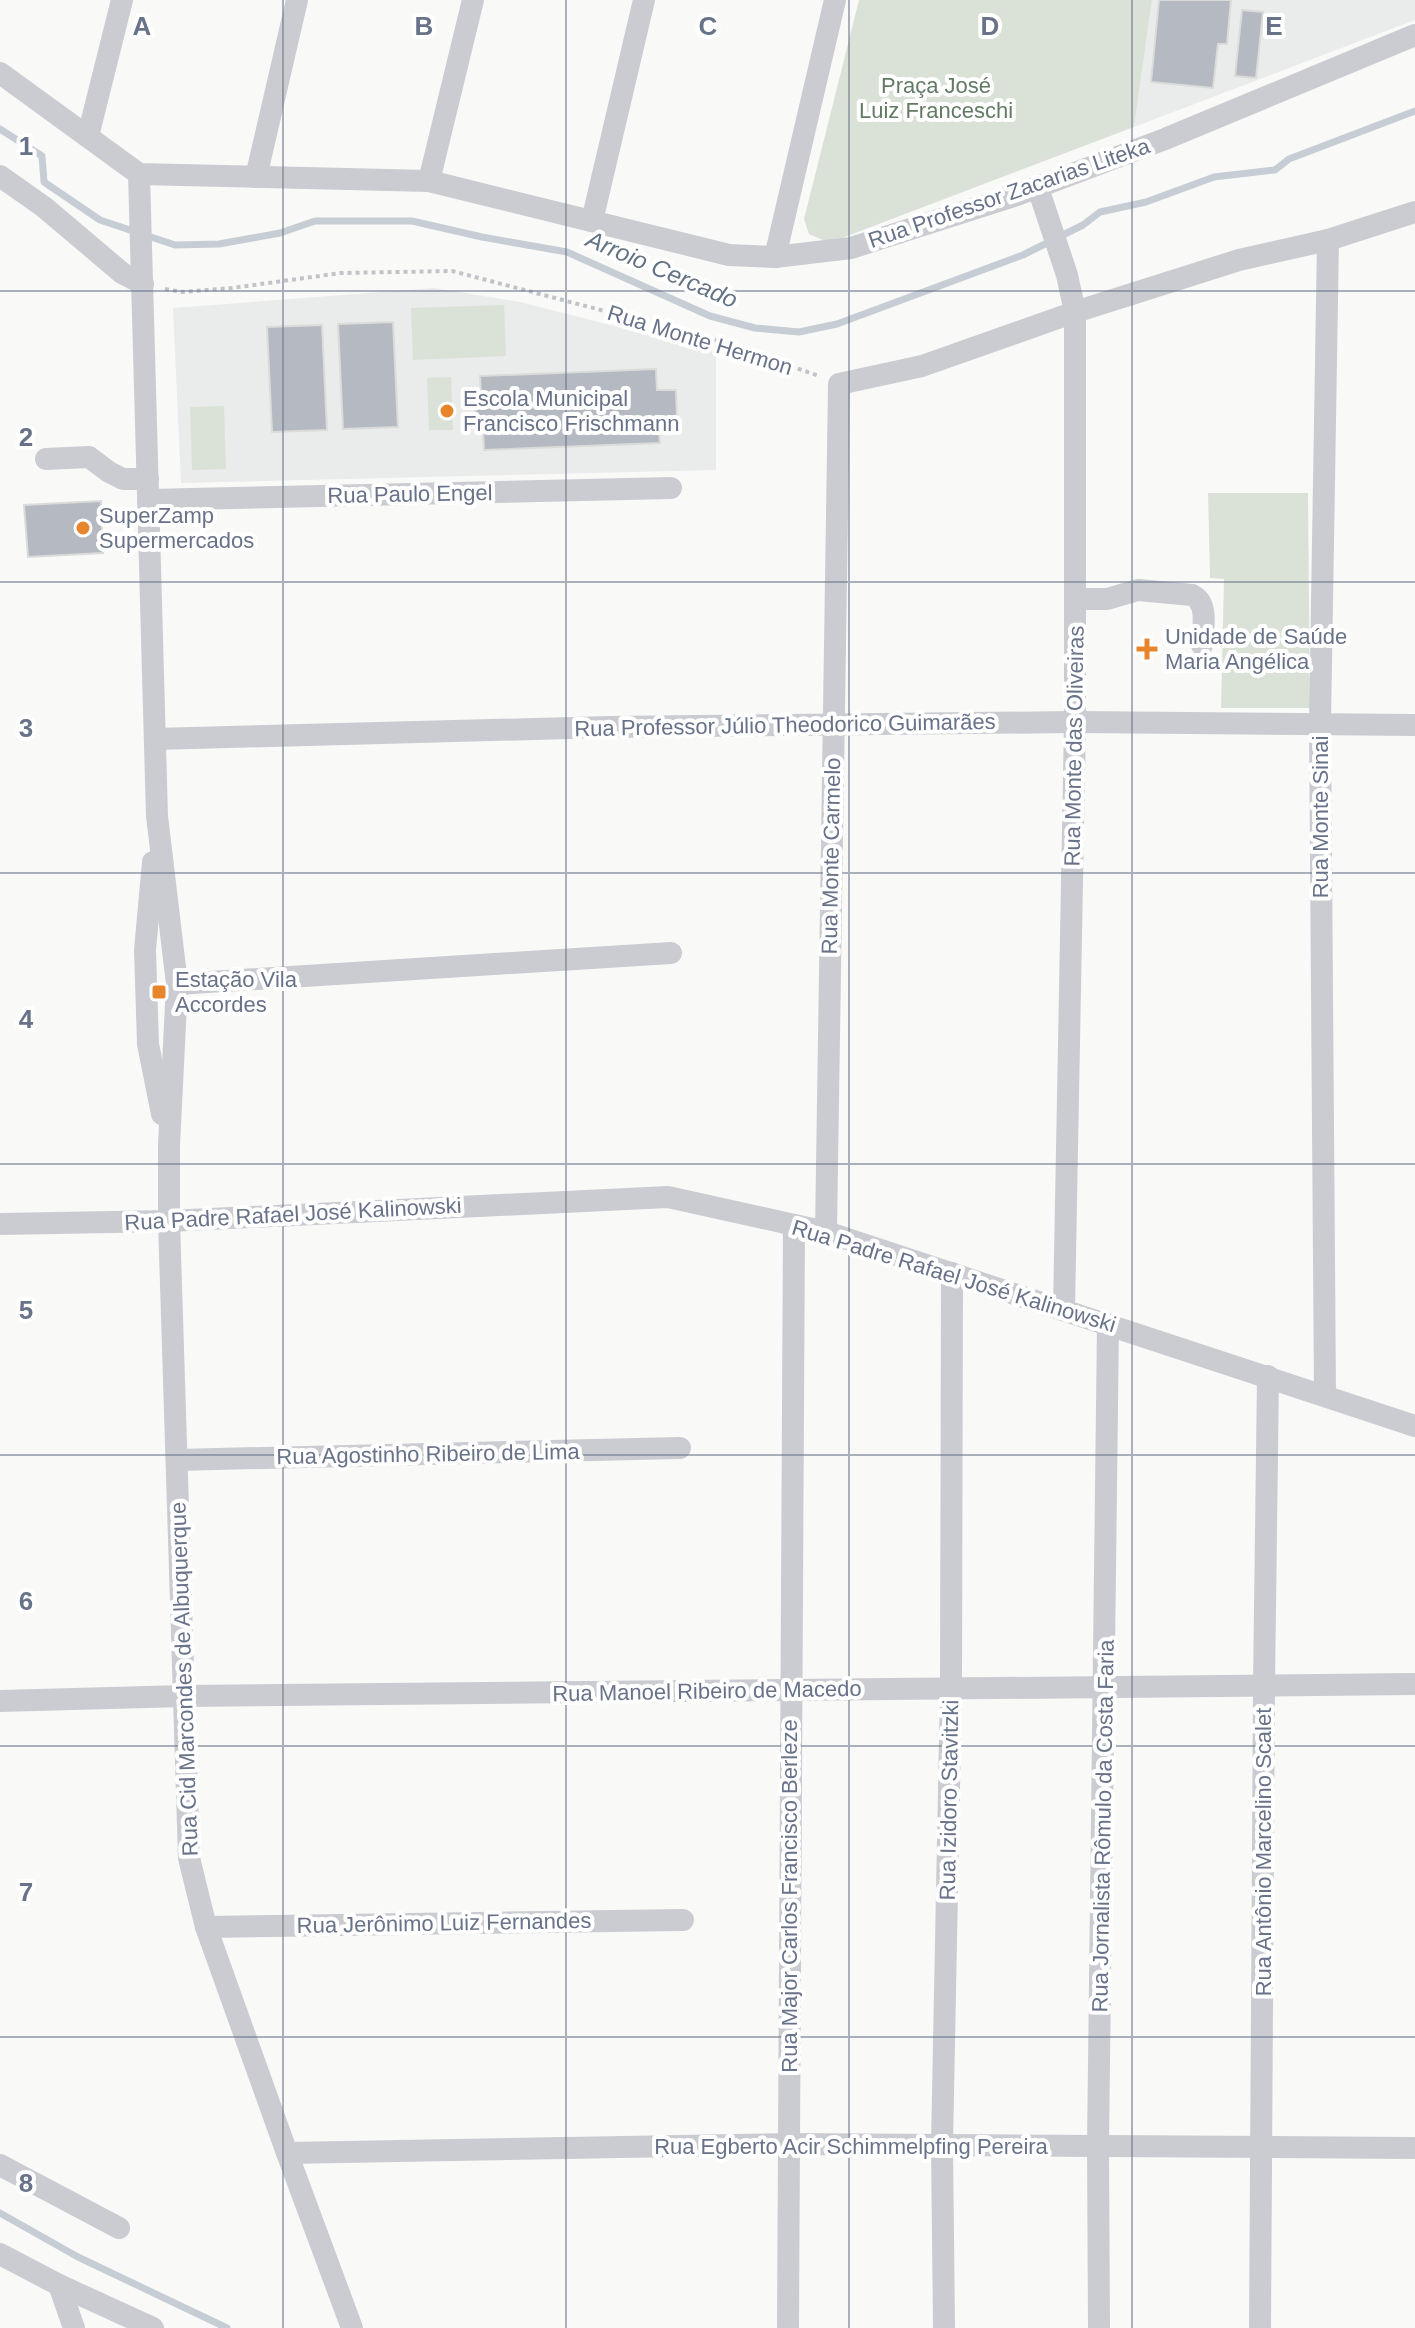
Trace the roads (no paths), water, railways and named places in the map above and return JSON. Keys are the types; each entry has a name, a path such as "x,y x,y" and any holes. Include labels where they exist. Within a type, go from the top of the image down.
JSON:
{"street":[{"path":"88,136 122,0"},
{"path":"256,177 297,0"},
{"path":"429,181 473,0"},
{"path":"592,221 644,0"},
{"path":"775,257 835,0"},
{"name":"Rua Professor Zacarias Liteka","path":"139,174 429,181 729,255 775,257 851,248 1038,188 1415,35"},
{"path":"0,73 139,174"},
{"name":"Rua Cid Marcondes de Albuquerque","path":"139,174 157,816 177,984 169,1146 169,1221 189,1858 206,1927 352,2328"},
{"path":"0,176 44,207 122,273 142,274"},
{"name":"Rua Monte das Oliveiras","path":"1038,188 1067,275 1075,312 1075,722 1064,1310"},
{"path":"1075,312 1239,260 1328,240 1415,212"},
{"name":"Rua Monte Sinai","path":"1325,1395 1320,724 1328,240"},
{"name":"Rua Monte Carmelo","path":"826,1232 839,384 922,366 1075,312"},
{"name":"Rua Paulo Engel","path":"46,459 89,457 109,472 148,490 671,488"},
{"path":"1075,599 1107,599 1138,590 1192,595 1203,604 1202,645"},
{"name":"Rua Professor Júlio Theodorico Guimarães","path":"155,739 608,727 1075,722 1415,725"},
{"name":"Rua Cid Marcondes de Albuquerque","path":"157,816 145,950 147,1028 169,1146"},
{"path":"177,984 671,953"},
{"name":"Rua Padre Rafael José Kalinowski","path":"0,1224 169,1221 668,1197 826,1232 1415,1426"},
{"name":"Rua Major Carlos Francisco Berleze","path":"788,2328 794,1225"},
{"name":"Rua Izidoro Stavitzki","path":"944,2328 942,2145 951,1688 952,1273"},
{"name":"Rua Jornalista Rômulo da Costa Faria","path":"1099,2328 1098,2146 1108,1324"},
{"name":"Rua Antônio Marcelino Scalet","path":"1260,2328 1268,1376"},
{"name":"Rua Agostinho Ribeiro de Lima","path":"177,1460 680,1448"},
{"name":"Rua Manoel Ribeiro de Macedo","path":"0,1701 184,1696 1415,1684"},
{"name":"Rua Jerônimo Luiz Fernandes","path":"206,1927 683,1920"},
{"name":"Rua Egberto Acir Schimmelpfing Pereira","path":"287,2153 789,2144 1415,2148"},
{"path":"0,2165 119,2228"},
{"path":"0,2254 153,2328"},
{"path":"59,2285 74,2328"}],"waterway":[{"name":"Arroio Cercado","path":"0,129 42,156 44,182 100,220 175,245 219,244 280,233 315,221 412,221 567,252 710,316 755,328 799,332 837,324 1023,255 1083,225 1100,212 1146,202 1214,177 1275,170 1289,159 1415,111"},
{"path":"0,2213 78,2257 227,2328"}],"place":[{"name":"Escola Municipal Francisco Frischmann","path":"447,411"},
{"name":"SuperZamp Supermercados","path":"83,528"},
{"name":"Unidade de Saúde Maria Angélica","path":"1147,649"},
{"name":"Estação Vila Accordes","path":"159,992"}],"park label":[{"name":"Praça José Luiz Franceschi","path":"936,98"}]}
